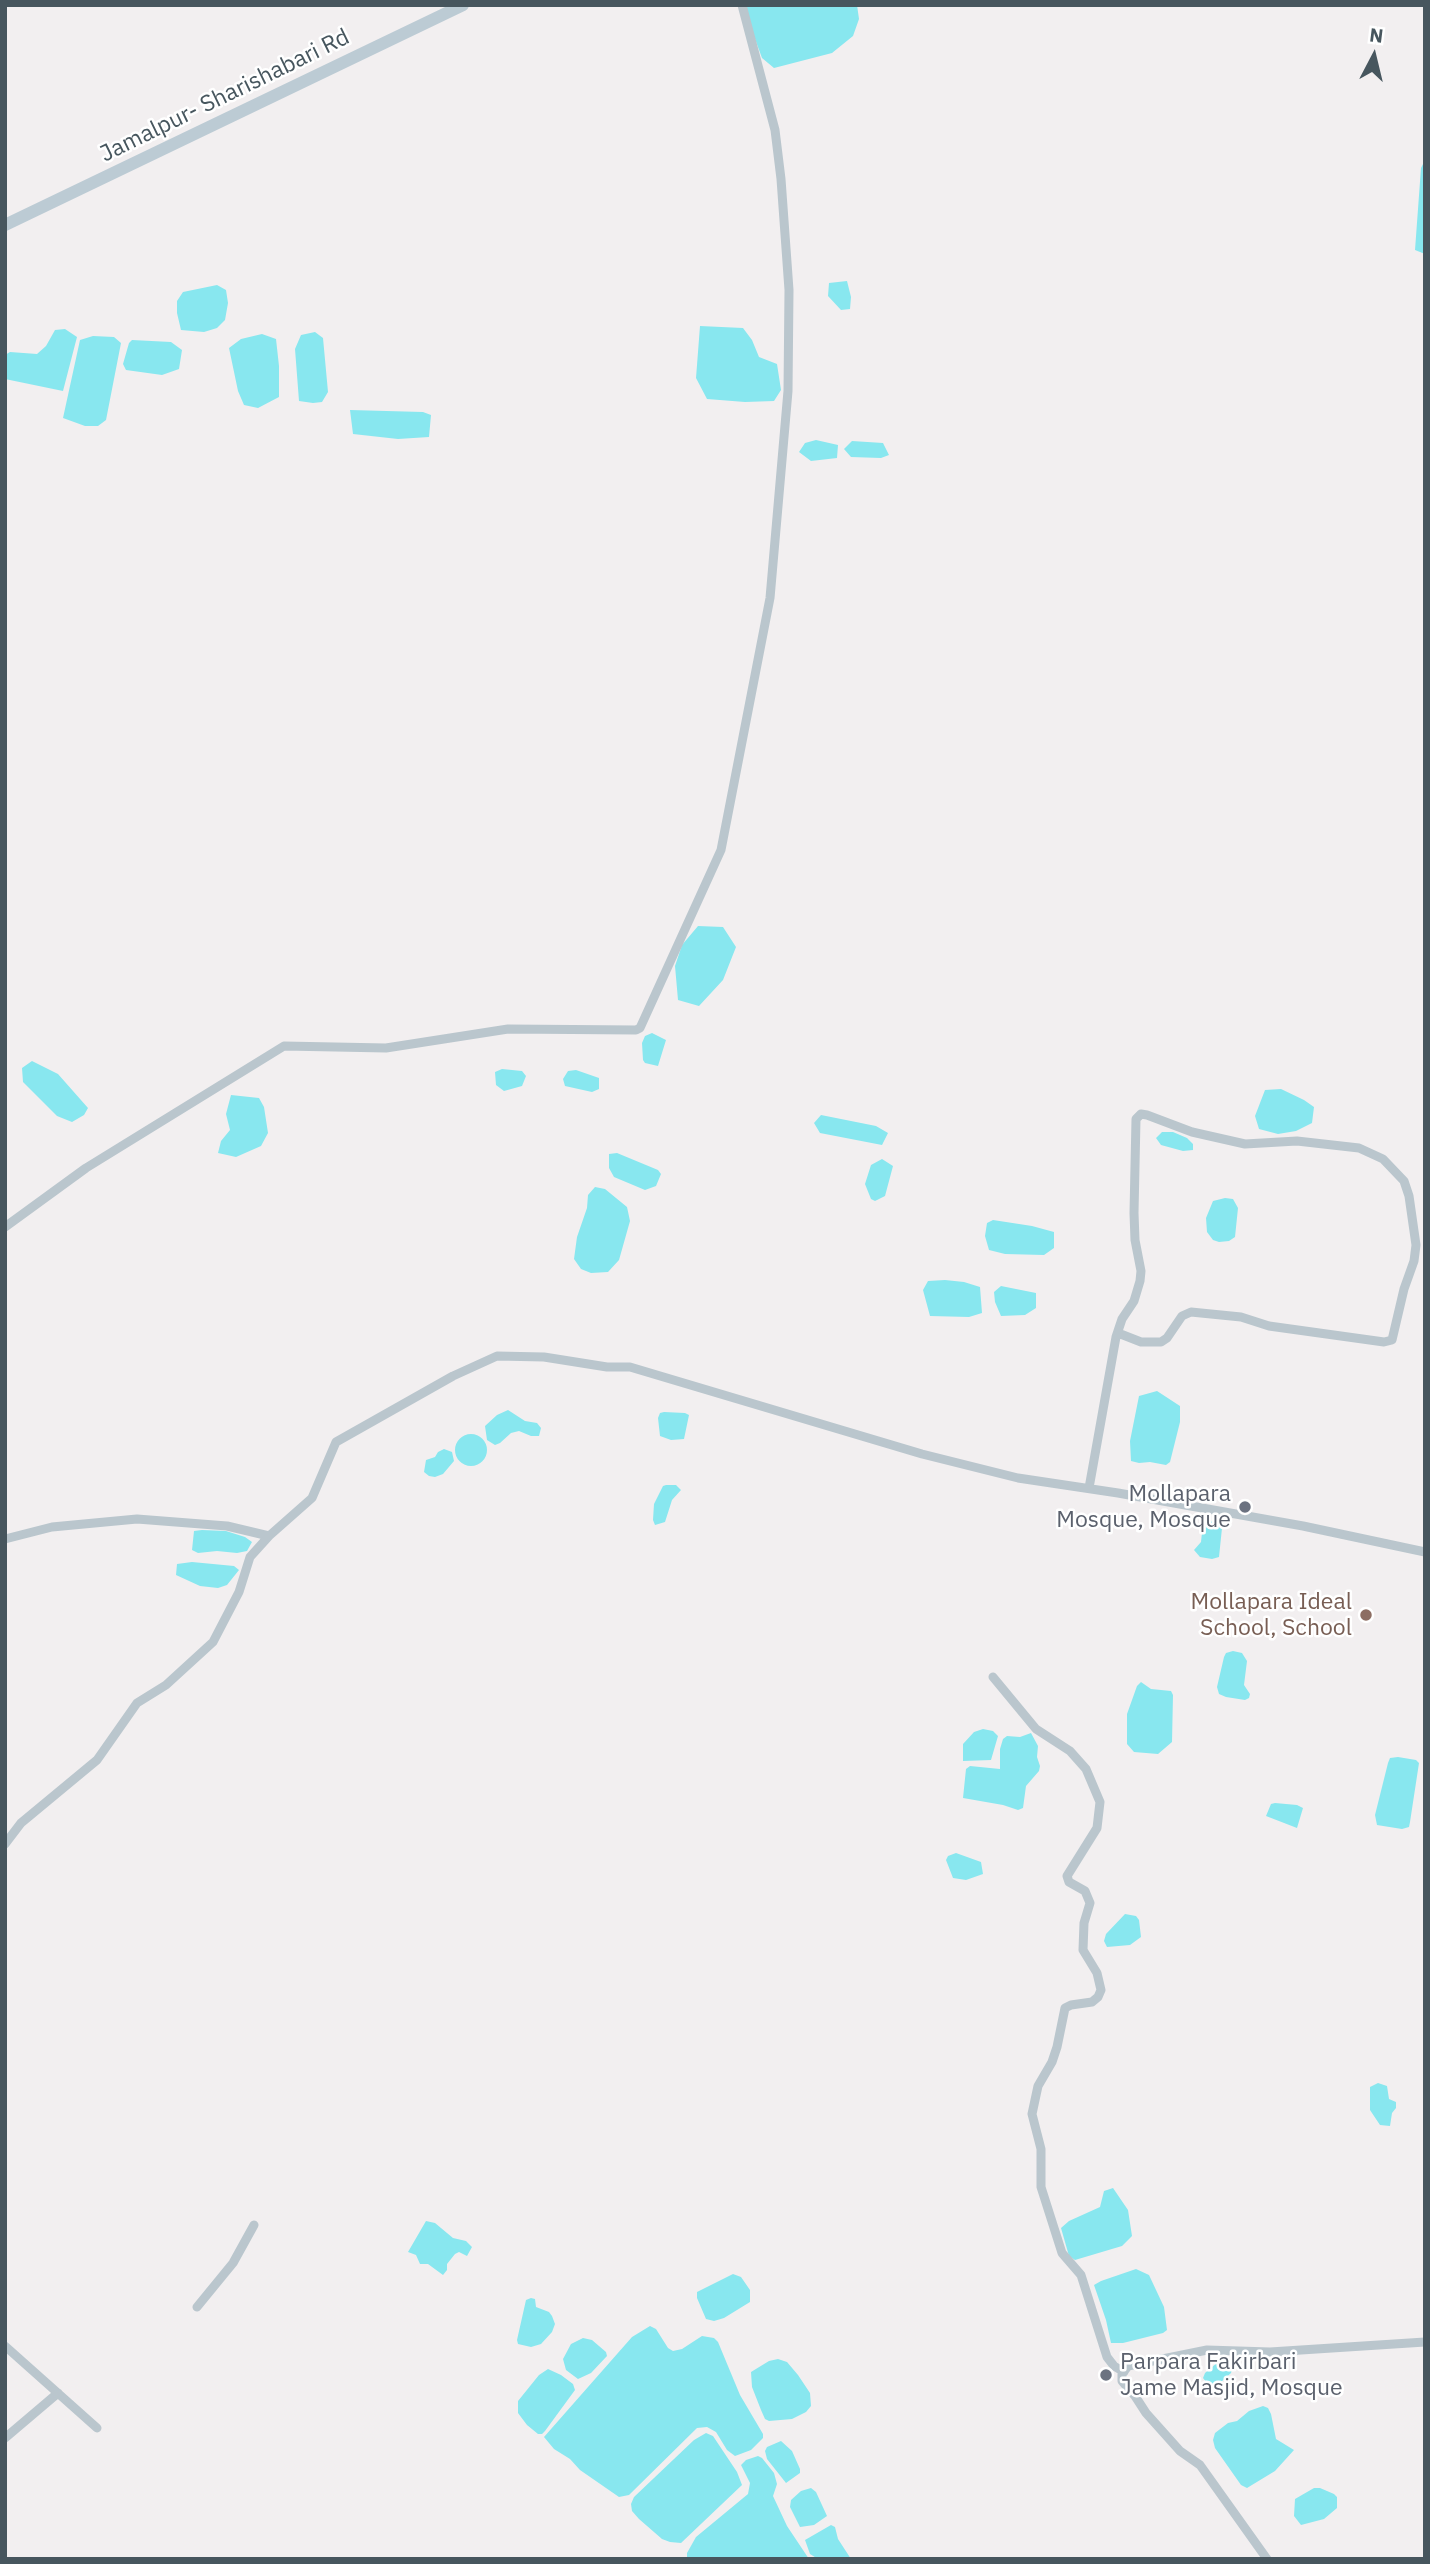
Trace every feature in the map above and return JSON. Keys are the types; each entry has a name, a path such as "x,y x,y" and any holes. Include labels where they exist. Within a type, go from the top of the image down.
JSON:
{"main road":[{"name":"Jamalpur- Sharishabari Rd","path":"5,225 463,5"}],"street":[{"path":"5,1227 86,1168 284,1046 386,1048 509,1028 640,1028 721,850 770,598 788,391 789,290 782,178 775,130 742,5"},
{"path":"1089,1488 1118,1332 1122,1319 1138,1292 1141,1271 1135,1240 1133,1180 1134,1128 1136,1119 1141,1114 1233,1143 1249,1145 1297,1141 1359,1148 1383,1159 1404,1181 1409,1196 1416,1245 1392,1340 1384,1342 1269,1326 1241,1317 1191,1312 1182,1316 1167,1338 1161,1342 1141,1342 1118,1332"},
{"path":"5,1844 21,1823 97,1760 137,1703 166,1685 213,1642 239,1592 250,1557 269,1536 312,1498 336,1442 453,1376 497,1356 544,1357 607,1367 630,1367 922,1454 1018,1478 1303,1526 1425,1552"},
{"path":"5,1539 52,1527 137,1519 227,1526 269,1536"},
{"path":"993,1677 1036,1729 1070,1751 1086,1769 1100,1802 1097,1828 1067,1876 1069,1882 1085,1891 1090,1903 1084,1923 1083,1950 1097,1973 1101,1990 1098,1997 1091,2002 1065,2008 1057,2048 1038,2087 1032,2114 1041,2149 1041,2187 1062,2253 1081,2275 1107,2357 1114,2366 1124,2372"},
{"path":"197,2307 233,2263 254,2225"},
{"path":"1267,2559 1200,2465 1180,2451 1122,2381 1128,2366 1169,2360 1207,2350 1260,2352 1425,2342"},
{"path":"5,2346 97,2428"},
{"path":"5,2438 58,2393"}],"water":[{"path":"746,5 857,5 859,19 853,36 832,53 774,68 762,58"},
{"path":"1423,164 1425,165 1425,254 1415,250"},
{"path":"847,281 851,297 850,309 841,310 828,296 829,283"},
{"path":"217,285 226,290 228,303 225,320 217,328 204,332 181,330 177,301 183,292"},
{"path":"700,326 743,328 759,357 777,364 781,390 774,401 707,399 696,378"},
{"path":"65,329 77,337 63,391 5,379 5,355 10,352 37,354 46,346 55,330"},
{"path":"315,332 323,338 328,392 322,402 313,403 299,401 295,349 301,335"},
{"path":"262,334 276,339 279,397 258,408 244,405 238,391 229,348 241,339"},
{"path":"93,336 114,337 121,343 106,420 98,426 85,426 63,418 80,340"},
{"path":"132,340 171,342 182,350 179,369 162,375 126,370 123,364"},
{"path":"350,410 423,412 431,415 429,437 398,439 353,434"},
{"path":"816,440 838,445 837,458 811,461 799,452 805,443"},
{"path":"852,441 883,443 889,455 881,458 851,457 844,449"},
{"path":"698,926 723,927 736,947 723,980 699,1006 678,1000 675,966 682,945"},
{"path":"652,1033 666,1040 658,1066 643,1060 642,1043 645,1036"},
{"path":"32,1061 58,1074 88,1108 84,1115 72,1122 57,1116 23,1082 22,1068"},
{"path":"502,1069 522,1071 526,1076 522,1086 504,1091 496,1085 495,1072"},
{"path":"576,1070 599,1078 599,1089 592,1092 565,1086 563,1079 568,1071"},
{"path":"1281,1089 1314,1107 1312,1123 1296,1131 1278,1134 1259,1129 1255,1116 1265,1090"},
{"path":"231,1095 259,1098 264,1107 268,1133 261,1146 236,1157 218,1153 221,1141 230,1130 226,1114"},
{"path":"821,1115 876,1126 888,1133 882,1145 820,1133 814,1123"},
{"path":"1162,1132 1173,1132 1187,1138 1193,1144 1193,1150 1183,1151 1161,1145 1156,1138"},
{"path":"617,1153 658,1170 661,1174 656,1186 645,1190 614,1177 609,1168 609,1154"},
{"path":"882,1159 893,1166 885,1196 875,1201 871,1199 865,1184 871,1165"},
{"path":"595,1187 605,1189 627,1207 630,1221 619,1260 608,1272 591,1273 581,1269 574,1259 588,1195"},
{"path":"1233,1199 1238,1208 1235,1237 1219,1242 1213,1240 1207,1232 1206,1218 1213,1201"},
{"path":"993,1220 1054,1232 1054,1248 1044,1255 1005,1254 989,1250 985,1236 987,1223"},
{"path":"945,1280 980,1287 982,1313 969,1317 930,1316 923,1290 928,1281"},
{"path":"1001,1286 1036,1293 1036,1308 1025,1315 1001,1316 994,1292"},
{"path":"1157,1391 1180,1406 1180,1422 1170,1462 1166,1465 1131,1461 1130,1441 1139,1396"},
{"path":"508,1410 525,1421 537,1423 541,1428 539,1436 519,1431 511,1433 495,1445 487,1440 485,1426 497,1415"},
{"path":"660,1413 689,1415 684,1439 671,1440 660,1436 658,1418"},
{"path":"471,1434 482,1439 487,1450 482,1461 471,1466 460,1461 455,1450 460,1439"},
{"path":"444,1449 452,1452 454,1461 443,1474 429,1476 424,1472 426,1460 435,1457"},
{"path":"666,1485 676,1485 681,1490 672,1500 665,1522 655,1525 654,1504"},
{"path":"1219,1522 1222,1528 1219,1557 1200,1557 1194,1550 1201,1542 1203,1523"},
{"path":"194,1531 226,1531 252,1542 247,1551 198,1553 192,1550"},
{"path":"192,1562 234,1566 239,1570 227,1585 218,1588 200,1586 176,1575 177,1564"},
{"path":"1226,1653 1242,1653 1247,1661 1244,1685 1250,1694 1245,1700 1219,1694 1217,1687 1224,1657"},
{"path":"1141,1682 1151,1689 1171,1691 1173,1695 1172,1742 1158,1754 1134,1752 1127,1744 1127,1714"},
{"path":"983,1729 993,1731 998,1736 991,1760 963,1761 963,1744 974,1732"},
{"path":"1031,1733 1038,1746 1040,1766 1026,1786 1023,1808 1018,1810 963,1798 966,1769 970,1766 1000,1769 1003,1739"},
{"path":"1398,1757 1419,1763 1409,1827 1402,1829 1377,1825 1375,1815 1388,1763 1390,1758"},
{"path":"1271,1804 1303,1808 1297,1828 1266,1816"},
{"path":"956,1853 981,1862 983,1874 966,1880 953,1878 946,1860 948,1856"},
{"path":"1125,1914 1136,1916 1139,1920 1141,1937 1130,1945 1107,1947 1104,1941 1106,1934"},
{"path":"1378,2083 1387,2086 1389,2099 1396,2102 1390,2126 1380,2125 1370,2110 1370,2087"},
{"path":"1113,2188 1128,2210 1132,2236 1122,2246 1075,2260 1069,2256 1061,2228 1069,2221 1100,2207 1104,2191"},
{"path":"426,2221 435,2223 453,2238 466,2241 472,2247 467,2256 459,2252 455,2254 443,2275 428,2264 420,2264 416,2255 408,2252"},
{"path":"1136,2269 1149,2275 1164,2307 1167,2330 1123,2343 1111,2343 1094,2285"},
{"path":"733,2274 741,2277 750,2290 750,2302 724,2318 714,2321 706,2319 697,2292"},
{"path":"535,2299 536,2307 549,2312 555,2324 552,2332 541,2344 531,2347 518,2344 517,2340 526,2300"},
{"path":"650,2326 656,2329 668,2348 673,2351 682,2349 702,2336 714,2338 763,2438 751,2450 735,2456 727,2450 716,2432 707,2427 697,2428 629,2495 619,2497 580,2470 544,2437 632,2337"},
{"path":"583,2338 592,2340 607,2356 591,2373 578,2379 566,2370 563,2359 571,2344"},
{"path":"1224,2357 1229,2358 1233,2366 1231,2373 1221,2382 1222,2389 1219,2394 1214,2392 1203,2378 1205,2373"},
{"path":"778,2359 787,2362 798,2375 810,2393 811,2406 806,2412 792,2419 769,2421 765,2419 752,2387 751,2372 769,2361"},
{"path":"548,2369 573,2384 575,2390 545,2431 538,2434 518,2413 518,2401 539,2375"},
{"path":"1263,2406 1268,2408 1271,2414 1276,2439 1294,2450 1275,2471 1247,2488 1241,2485 1215,2448 1213,2440 1215,2433 1228,2423 1237,2421 1249,2411"},
{"path":"706,2433 713,2436 737,2472 742,2485 681,2543 670,2542 662,2539 639,2519 632,2511 631,2504 634,2497 694,2440"},
{"path":"781,2441 792,2451 800,2469 800,2473 786,2483 767,2459 765,2451 767,2447"},
{"path":"758,2456 774,2473 777,2484 773,2496 787,2526 809,2559 687,2559 687,2553 696,2537 748,2494 750,2483 741,2465"},
{"path":"811,2488 816,2492 827,2516 814,2525 800,2527 790,2507 791,2500 801,2491"},
{"path":"1314,2488 1334,2494 1337,2497 1337,2508 1324,2519 1301,2525 1294,2516 1295,2499"},
{"path":"831,2525 835,2527 838,2539 851,2559 818,2559 810,2554 805,2540"}],"place":[{"name":"Mollapara Mosque, Mosque","path":"1245,1507"},
{"name":"Mollapara Ideal School, School","path":"1366,1615"},
{"name":"Parpara Fakirbari Jame Masjid, Mosque","path":"1106,2375"}]}
